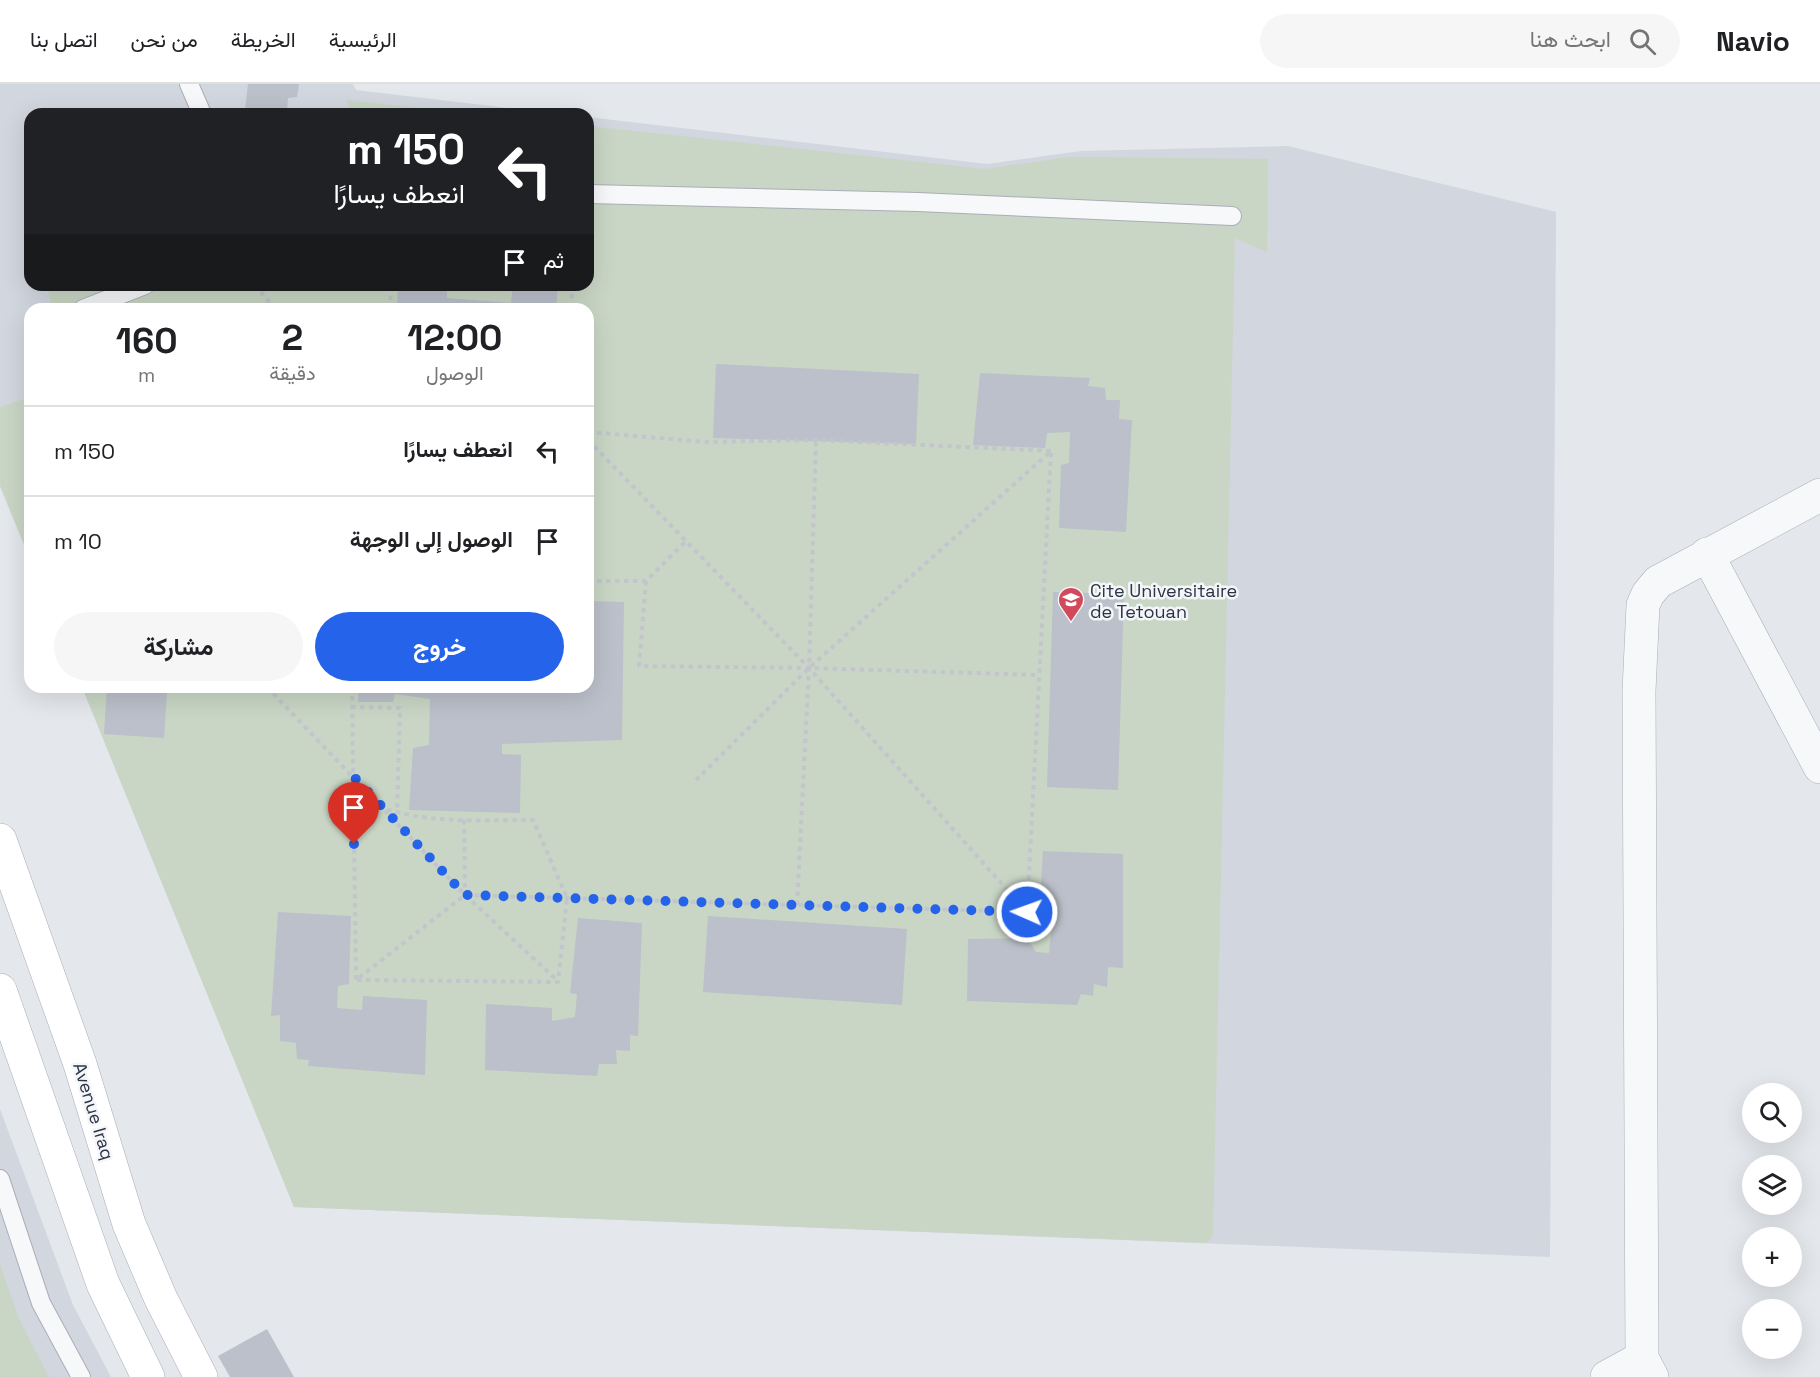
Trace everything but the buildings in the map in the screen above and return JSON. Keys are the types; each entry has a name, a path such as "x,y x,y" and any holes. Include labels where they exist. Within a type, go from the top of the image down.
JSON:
{"street":[{"path":"1607,1377 1647,1367 1639,691 1643,605 1648,594 1658,582 1820,495"},
{"path":"1707,554 1820,767"},
{"name":"Avenue Iraq","path":"0,840 80,1064 129,1224 156,1288 201,1377"},
{"path":"0,990 99,1275 148,1377"}],"lane":[{"path":"189,84 199,108"},
{"path":"594,194 918,201 1232,216"},
{"path":"98,303 130,291"},
{"path":"0,1179 41,1303 81,1377"}],"path":[{"path":"260,291 270,303"},
{"path":"594,433 705,442 816,440 1051,451"},
{"path":"797,905 809,668 816,440"},
{"path":"594,446 809,668 1027,912"},
{"path":"694,782 809,668 1051,451"},
{"path":"1027,912 1051,451"},
{"path":"685,542 646,581 639,666 809,668 1039,675"},
{"path":"594,581 646,581"},
{"path":"273,693 465,895 558,982"},
{"path":"352,693 356,980"},
{"path":"351,707 400,708 398,813"},
{"path":"383,808 398,813 464,820 533,820 567,898 558,982"},
{"path":"464,820 465,895"},
{"path":"356,980 465,895 1027,912"},
{"path":"356,980 558,982"}],"shaded area":[{"name":"Cite Universitaire de Tetouan","path":"0,84 353,84 356,90 508,108 24,108 24,291 594,291 594,118 987,164 1081,151 1288,146 1556,212 1550,1257 294,1207 84,693 594,693 594,303 24,303 24,544 0,486"},
{"path":"0,1109 73,1305 111,1377 0,1377"}],"green space":[{"path":"347,100 418,108 349,108"},
{"name":"Cite Universitaire de Tetouan","path":"594,127 985,169 1069,157 1268,159 1267,252 1235,238 1213,1235 1207,1243 294,1207 84,693 594,693 594,303 51,303 48,291 594,291"},
{"path":"24,399 24,544 0,486 0,407"},
{"path":"0,1264 19,1319 49,1377 0,1377"}],"place":[{"name":"Cite Universitaire de Tetouan","path":"1071,623"}],"route":[{"path":"354,844 353,776 465,895 1027,912"}]}
